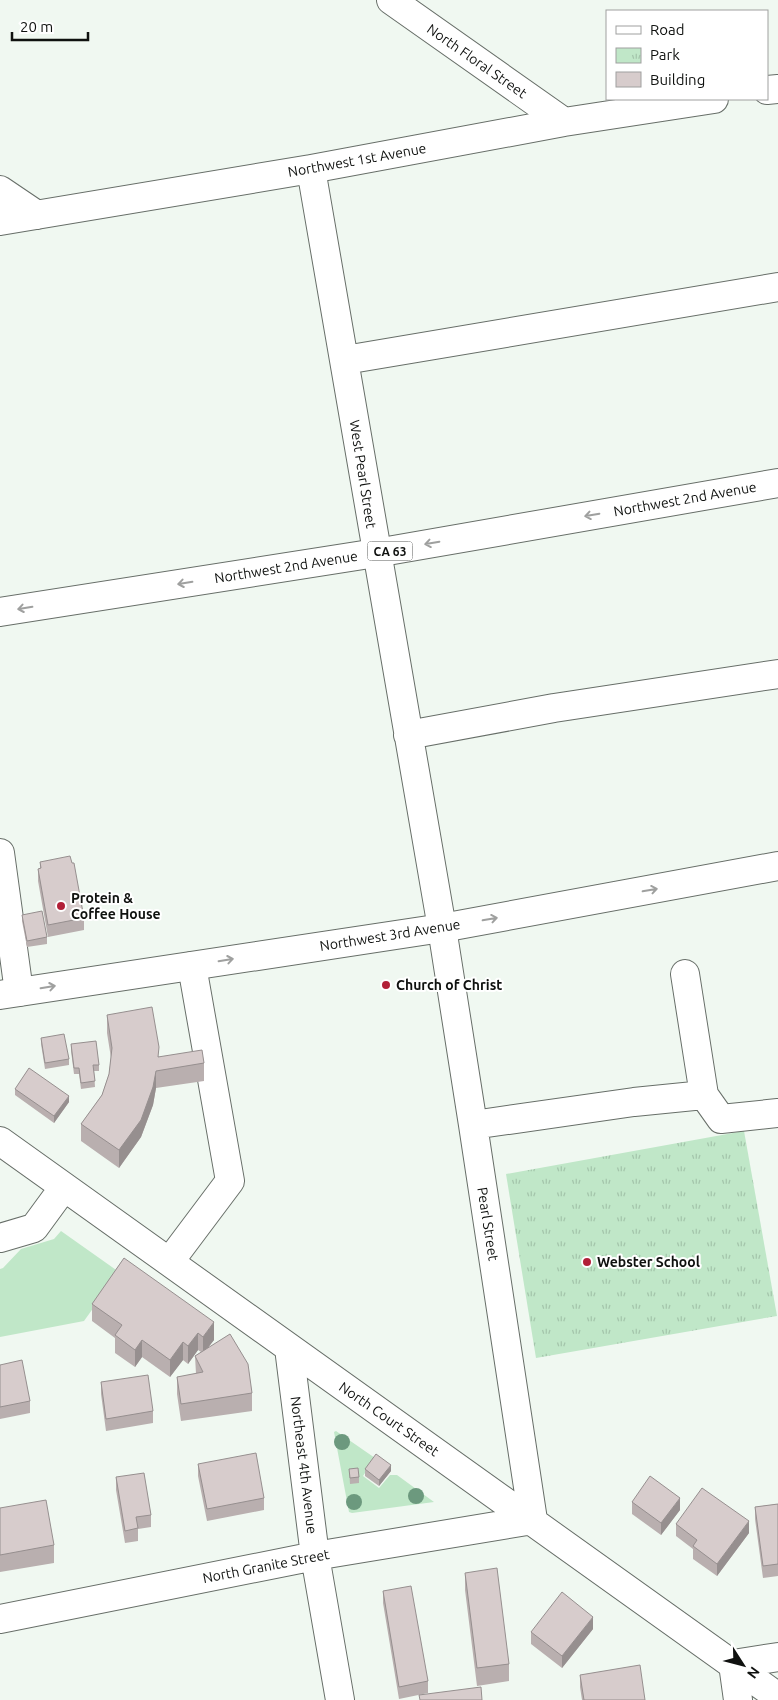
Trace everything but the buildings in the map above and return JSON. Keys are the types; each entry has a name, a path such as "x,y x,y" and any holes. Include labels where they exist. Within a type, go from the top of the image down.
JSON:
{"street":[{"name":"North Floral Street","path":"391,0 564,122"},
{"name":"Northwest 1st Avenue","path":"0,221 311,169 564,122 707,100"},
{"name":"West Pearl Street","path":"311,169 442,928"},
{"path":"0,190 37,215"},
{"path":"345,360 778,287"},
{"name":"Northwest 2nd Avenue","path":"0,612 376,553 778,483"},
{"path":"408,734 554,708 778,674"},
{"path":"0,853 10,993"},
{"name":"Northwest 3rd Avenue","path":"10,993 442,928 778,866"},
{"name":"Pearl Street","path":"442,928 533,1520"},
{"path":"170,1261 230,1182 192,966"},
{"path":"685,974 704,1095 721,1119 778,1113"},
{"path":"473,1125 634,1102 704,1095"},
{"name":"North Court Street","path":"0,1141 533,1520 778,1697"},
{"path":"0,1238 34,1228 64,1187"},
{"name":"Northeast 4th Avenue","path":"289,1348 315,1556 340,1700"},
{"name":"North Granite Street","path":"0,1619 315,1556 533,1520"},
{"path":"738,1700 734,1664 778,1657"}],"green space":[{"path":"744,1131 777,1316 536,1358 506,1174"},
{"path":"61,1231 119,1272 84,1321 0,1337 0,1269 21,1249 54,1239"},
{"path":"336,1431 375,1458 363,1476 379,1488 390,1475 397,1475 434,1502 349,1512 334,1432"}],"place":[{"name":"Protein & Coffee House","path":"61,906"},
{"name":"Church of Christ","path":"386,985"},
{"name":"Webster School","path":"587,1262"}]}
